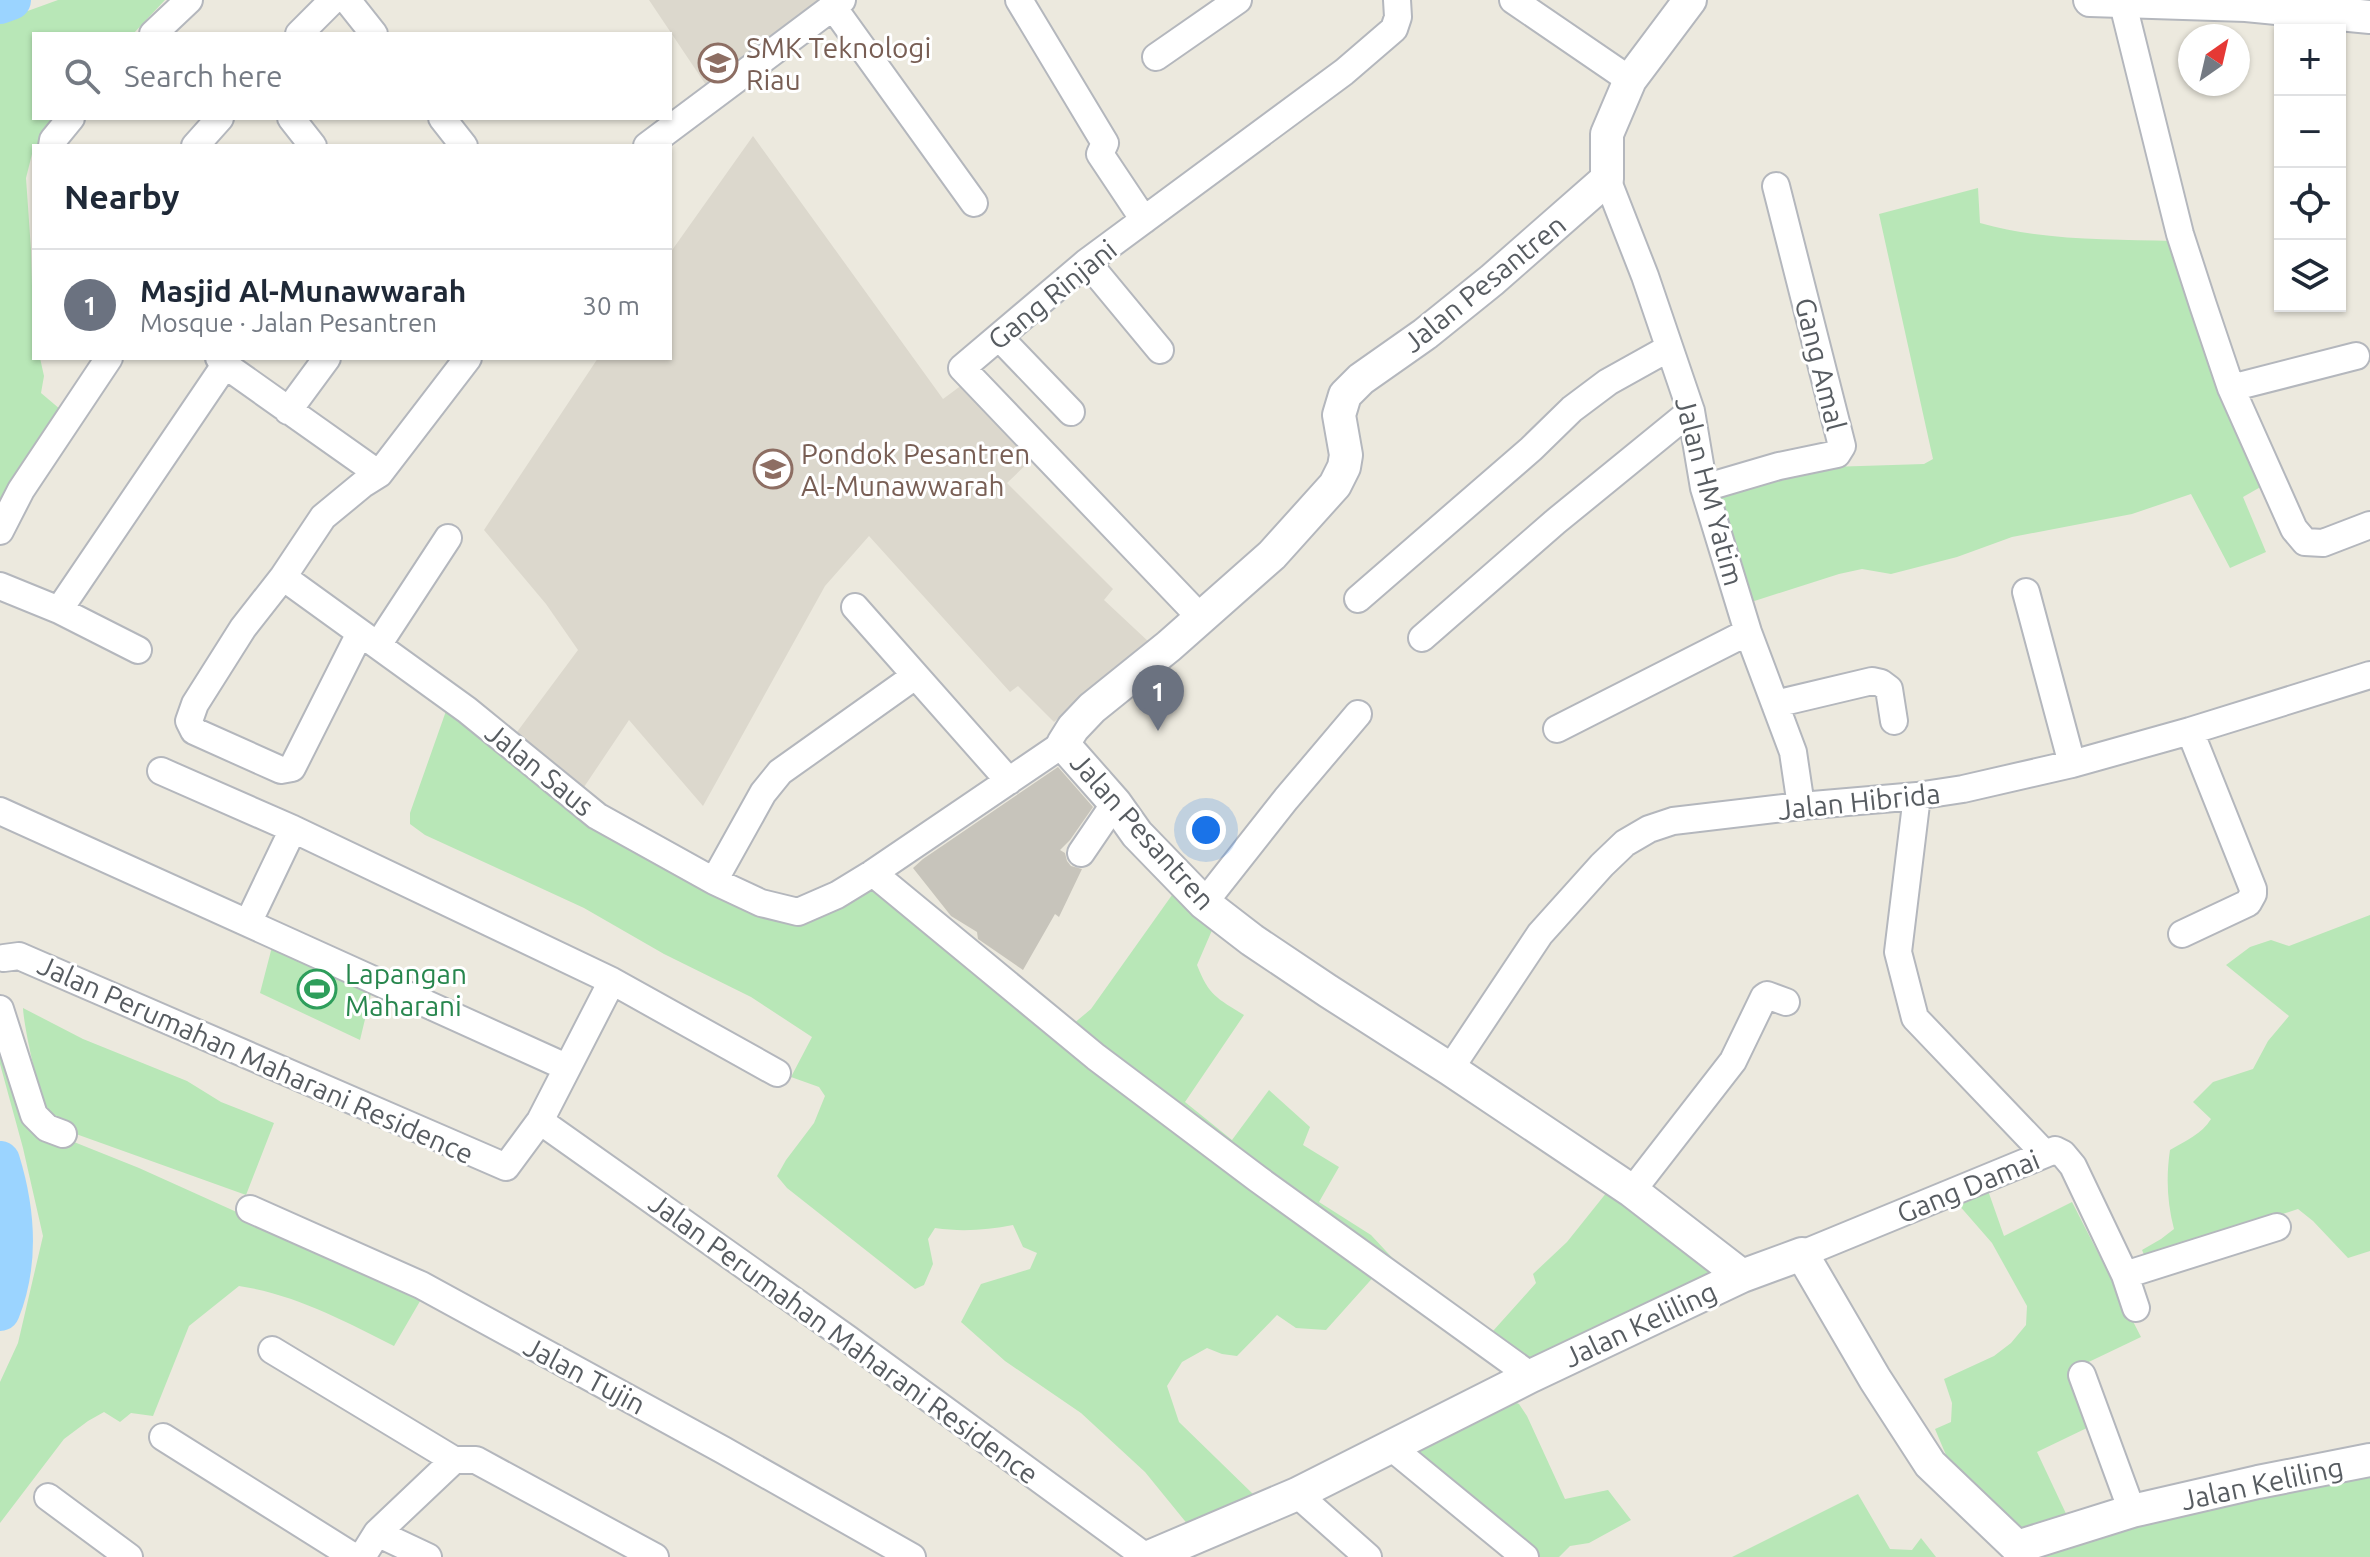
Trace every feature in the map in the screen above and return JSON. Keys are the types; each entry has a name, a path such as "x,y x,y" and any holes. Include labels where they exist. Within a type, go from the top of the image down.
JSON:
{"street":[{"path":"155,32 189,0"},
{"path":"301,32 333,0"},
{"path":"347,0 372,32"},
{"path":"1019,0 1105,143 1100,154 1144,220"},
{"path":"1156,57 1238,0"},
{"name":"Gang Rinjani","path":"1201,618 962,368 1087,262 1344,72 1394,29 1398,17 1397,0"},
{"path":"1513,0 1630,80"},
{"path":"1607,179 1609,127 1630,80 1690,0"},
{"path":"2090,0 2246,5 2370,17"},
{"path":"2122,1 2180,234 2231,388 2294,529 2305,542 2323,543 2370,525"},
{"path":"650,144 837,3 974,203"},
{"path":"52,144 69,120"},
{"path":"197,144 218,120"},
{"path":"293,120 311,144"},
{"path":"444,120 462,144"},
{"name":"Jalan HM Yatim","path":"1607,179 1645,276 1691,411 1704,488 1748,632 1793,752 1801,806"},
{"name":"Jalan Pesantren","path":"1607,179 1492,280 1425,334 1361,379 1345,395 1339,415 1346,455 1341,477 1272,555 1092,708 1063,744 1115,803 1137,834 1204,903 1315,983 1632,1191 1742,1276"},
{"name":"Gang Amal","path":"1704,488 1750,473 1837,454 1842,446 1776,186"},
{"path":"1087,262 1160,350"},
{"path":"999,337 1071,412"},
{"path":"1358,599 1531,449 1572,409 1608,382 1669,348"},
{"path":"2231,388 2356,356"},
{"path":"0,531 21,490 108,360"},
{"path":"288,411 326,360"},
{"path":"448,538 369,639 292,768 281,770 194,731 189,721 195,704 243,628 283,577 323,517 379,474 466,360"},
{"path":"59,610 222,362 379,474"},
{"path":"1422,638 1555,522 1691,411"},
{"name":"Jalan Saus","path":"283,577 467,710 597,816 714,881 761,903 798,912 837,895 873,873 1063,744"},
{"path":"0,586 59,610 138,650"},
{"path":"2026,592 2072,764"},
{"path":"855,607 1009,781"},
{"path":"1557,729 1748,632"},
{"name":"Jalan Hibrida","path":"1450,1069 1540,934 1625,843 1649,829 1673,821 1963,789 2072,764 2190,731 2370,675"},
{"path":"714,881 763,793 780,772 915,676"},
{"path":"1775,704 1872,681 1889,689 1894,721"},
{"path":"1204,903 1358,714"},
{"path":"2182,934 2248,903 2253,894 2190,731"},
{"path":"161,771 293,829 612,981 777,1073"},
{"path":"1917,796 1898,952 1915,1018 2045,1154"},
{"path":"1081,853 1115,803"},
{"path":"0,811 566,1067"},
{"path":"248,923 293,829"},
{"path":"873,873 1096,1057 1258,1179 1531,1376"},
{"name":"Jalan Perumahan Maharani Residence","path":"1,957 19,956 506,1167 540,1121 612,981"},
{"path":"1632,1191 1733,1061 1764,997 1772,996 1786,1002"},
{"path":"0,1009 34,1115 47,1128 63,1134"},
{"name":"Jalan Perumahan Maharani Residence","path":"540,1121 1148,1557"},
{"name":"Gang Damai","path":"1802,1254 2055,1150 2069,1159 2125,1275 2136,1308"},
{"name":"Jalan Tujin","path":"250,1209 421,1285 912,1557"},
{"path":"2125,1275 2277,1227"},
{"name":"Jalan Keliling","path":"1148,1557 1297,1494 1531,1376 1742,1276 1802,1254 1875,1379 1930,1464 2016,1554 2132,1511 2370,1460"},
{"path":"272,1350 454,1460 476,1460 655,1557"},
{"path":"2082,1375 2132,1511"},
{"path":"163,1437 354,1557"},
{"path":"1391,1447 1525,1557"},
{"path":"362,1557 377,1533 454,1460"},
{"path":"1297,1494 1368,1557"},
{"path":"48,1497 129,1557"},
{"path":"377,1533 428,1557"}],"shaded area":[{"name":"SMK Teknologi Riau","path":"649,0 824,0 710,91"},
{"name":"Pondok Pesantren Al-Munawwarah","path":"753,136 943,399 966,382 1036,455 1007,483 1113,589 1104,600 1150,643 1054,722 1018,686 1010,692 869,536 825,586 703,806 629,720 580,793 514,736 578,650 546,604 484,530 597,360 672,360 672,250"}],"green space":[{"path":"58,0 165,0 135,32 32,32 32,120 56,120 38,144 32,144 26,178 31,250 32,360 40,360 44,376 41,393 67,415 0,522 0,21"},
{"path":"1978,188 1980,223 2052,236 2173,241 2264,485 2243,497 2266,552 2230,568 2191,494 2132,514 2012,537 1957,557 1891,574 1862,569 1839,574 1745,604 1710,493 1798,468 1924,464 1933,459 1879,214"},
{"path":"446,711 589,821 780,920 809,923 832,912 874,880 1060,1035 1091,1009 1177,888 1216,921 1197,965 1215,995 1244,1015 1185,1102 1232,1140 1269,1090 1310,1127 1303,1145 1339,1167 1319,1202 1371,1235 1413,1280 1377,1273 1326,1330 1296,1328 1277,1315 1237,1356 1207,1348 1182,1362 1167,1386 1179,1422 1254,1495 1240,1511 1189,1526 1145,1472 1081,1413 1005,1361 961,1322 981,1284 1030,1269 1037,1253 1023,1247 1013,1225 974,1230 935,1228 928,1239 933,1264 924,1285 915,1289 787,1188 777,1176 814,1123 825,1096 819,1087 791,1077 812,1037 751,997 664,954 584,908 425,835 410,824 410,813"},
{"path":"2370,915 2370,1251 2348,1258 2298,1209 2145,1257 2142,1250 2174,1229 2168,1190 2170,1150 2198,1133 2211,1119 2193,1102 2213,1082 2253,1069 2268,1041 2289,1016 2226,965 2250,947 2271,940 2289,946"},
{"name":"Lapangan Maharani","path":"273,943 373,986 360,1040 260,993"},
{"path":"23,1008 83,1039 187,1081 221,1102 274,1123 246,1195 76,1134 55,1123 46,1109 37,1081"},
{"path":"0,1028 44,1130 139,1168 423,1296 394,1346 299,1302 239,1286 189,1326 153,1416 131,1413 120,1422 104,1412 88,1421 64,1439 0,1523 0,1382 18,1343 43,1236 0,1064"},
{"path":"1985,1182 2004,1236 2072,1202 2141,1337 2074,1369 2091,1426 2037,1452 2069,1520 2020,1542 1954,1474 1935,1429 1951,1422 1952,1403 1944,1379 1994,1356 2011,1343 2026,1325 2027,1306 1992,1243 1951,1196"},
{"path":"1607,1192 1723,1270 1535,1368 1493,1331 1536,1283 1533,1274 1567,1242"},
{"path":"1505,1398 1519,1404 1527,1416 1565,1499 1608,1490 1631,1520 1589,1543 1570,1546 1559,1557 1531,1557 1400,1447"},
{"path":"2370,1464 2370,1557 2041,1557 2044,1551"},
{"path":"1858,1494 1890,1549 1912,1550 1921,1538 1936,1557 1732,1557"}],"building":[{"path":"1058,767 1093,807 1060,850 1065,853 1071,866 1082,869 1059,917 1055,914 1023,970 978,939 977,932 951,916 913,868"}],"waterway":[{"path":"0,4 11,0"},
{"path":"0,1161 9,1198 13,1236 10,1274 0,1311"}],"place":[{"name":"SMK Teknologi Riau","path":"718,63"},
{"name":"Pondok Pesantren Al-Munawwarah","path":"773,469"},
{"name":"Masjid Al-Munawwarah","path":"1158,731"},
{"name":"Lapangan Maharani","path":"317,989"}]}
